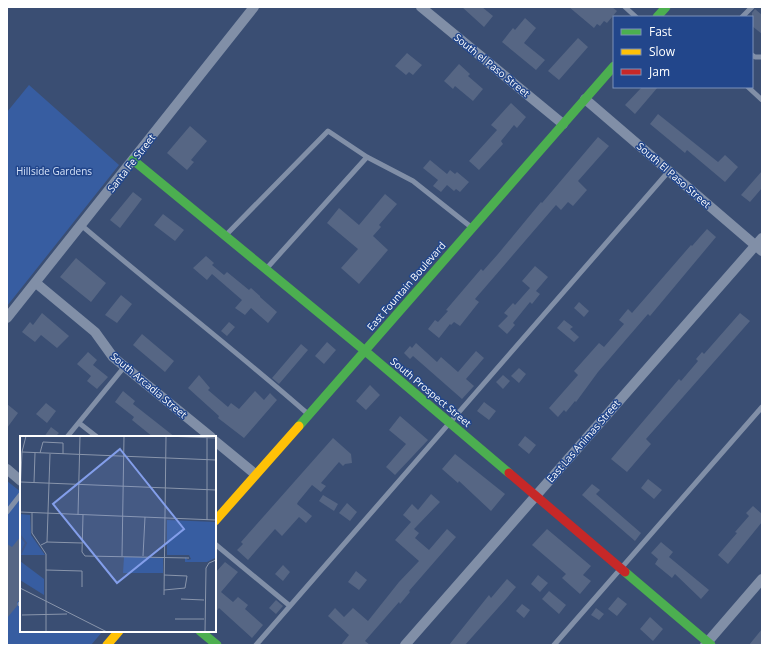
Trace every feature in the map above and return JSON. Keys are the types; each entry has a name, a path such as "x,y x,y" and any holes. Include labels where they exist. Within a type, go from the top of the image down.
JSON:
{"street":[{"name":"Santa Fe Street","path":"7,318 254,7"},
{"name":"South el Paso Street","path":"421,7 563,124"},
{"name":"East Fountain Boulevard","path":"216,519 613,67"},
{"name":"South El Paso Street","path":"585,99 669,171 760,245"},
{"name":"South Prospect Street","path":"133,160 364,350 621,568 708,644"},
{"name":"East Las Animas Street","path":"405,645 760,245"},
{"name":"South Arcadia Street","path":"36,283 95,332 113,357 210,436"},
{"path":"216,441 255,474"},
{"path":"7,469 20,480"},
{"path":"708,644 762,579"},
{"path":"107,645 118,632"},
{"path":"201,632 217,645"}],"lane":[{"path":"625,7 635,16"},
{"path":"743,16 752,7"},
{"path":"749,88 762,100"},
{"path":"225,236 328,132 367,157 413,180 472,227"},
{"path":"266,269 367,157"},
{"path":"256,645 669,171"},
{"path":"81,225 220,341 256,368 308,414"},
{"path":"68,436 125,366"},
{"path":"554,645 762,407"},
{"path":"79,423 95,436"},
{"path":"8,508 20,495"},
{"path":"216,545 290,606"}],"green space":[{"name":"Hillside Gardens","path":"29,85 119,165 7,306 7,112"},
{"path":"7,481 20,491 20,632 102,632 91,645 7,645"}],"building":[{"path":"462,7 482,7 493,16 484,27"},
{"path":"569,7 612,7 617,11 607,23 604,21 600,26 597,24 594,28"},
{"path":"755,9 762,15 762,34 753,27 752,13"},
{"path":"525,18 536,28 524,43 545,60 536,70 502,42 513,28 515,30"},
{"path":"578,38 588,47 559,80 548,71"},
{"path":"407,53 422,65 413,75 409,72 406,75 395,66"},
{"path":"459,64 470,74 468,76 483,89 473,101 455,86 453,89 444,81"},
{"path":"641,88 657,88 635,114 625,105"},
{"path":"511,103 526,117 517,128 514,125 501,141 503,144 479,170 469,161 497,130 491,125"},
{"path":"658,114 718,162 725,155 738,167 725,182 687,150 685,153 650,124"},
{"path":"190,126 207,141 191,160 194,162 187,170 167,153"},
{"path":"598,137 609,146 578,181 587,190 573,206 568,202 561,210 556,205 475,299 479,302 460,326 454,322 451,325 450,324 439,338 428,329 435,320 438,322 448,311 446,310 481,269 483,271"},
{"path":"430,160 447,174 450,170 455,174 457,172 469,182 460,192 456,189 454,191 447,185 441,192 433,186 438,180 423,168"},
{"path":"762,171 762,188 750,202 741,195"},
{"path":"133,192 142,199 120,228 110,220"},
{"path":"385,194 397,204 379,225 381,227 373,236 388,250 359,284 341,268 358,249 327,223 339,208 359,225"},
{"path":"163,214 184,230 175,241 154,225"},
{"path":"707,229 716,237 650,316 648,314 598,372 576,402 575,401 566,412 564,410 558,417 549,408 578,375 574,371 599,343 604,347 624,324 619,320 628,309 632,313 691,245 692,246"},
{"path":"206,256 214,263 212,265 224,275 227,272 249,290 251,288 277,312 268,323 251,308 245,315 235,308 242,300 212,274 207,280 193,268"},
{"path":"76,258 106,283 91,302 60,277"},
{"path":"535,266 548,277 536,291 540,294 532,304 530,302 513,323 515,325 507,334 498,326 508,316 504,313 513,303 515,305 530,288 522,281"},
{"path":"121,295 132,304 117,323 105,315"},
{"path":"579,302 589,311 584,317 574,308"},
{"path":"42,313 69,336 57,348 41,335 35,342 22,332 30,322 33,325"},
{"path":"740,313 750,321 646,439 651,444 627,472 611,459 679,379 681,381 698,361 696,359 702,352 704,354"},
{"path":"564,320 573,327 570,329 579,337 574,342 557,328"},
{"path":"229,322 235,327 227,336 221,331"},
{"path":"142,334 174,361 165,372 133,345"},
{"path":"327,342 336,350 324,364 315,356"},
{"path":"416,343 437,362 441,357 458,372 476,351 484,358 466,379 474,386 462,399 413,356 410,359 404,353 410,346 412,348"},
{"path":"301,344 308,350 279,384 272,378"},
{"path":"88,352 97,360 93,365 108,377 97,389 87,381 91,376 77,364"},
{"path":"519,368 526,374 519,383 511,376"},
{"path":"199,375 210,388 208,390 228,407 231,403 239,409 255,391 264,400 270,393 277,400 244,438 218,418 219,416 188,388"},
{"path":"503,375 510,381 503,389 496,382"},
{"path":"370,385 380,395 366,410 356,401"},
{"path":"123,391 135,401 133,404 174,436 152,436 132,420 134,417 115,402"},
{"path":"484,402 496,411 489,420 477,411"},
{"path":"46,403 56,411 47,423 36,414"},
{"path":"7,404 18,413 7,428"},
{"path":"400,416 428,440 395,475 386,467 406,444 389,430"},
{"path":"51,427 59,433 56,436 45,436"},
{"path":"525,436 536,445 529,454 518,445"},
{"path":"333,438 351,454 352,463 345,464 343,466 339,462 321,483 326,486 321,492 312,485 298,502 297,504 312,516 306,523 299,517 282,536 275,529 248,560 237,550 243,544 241,542"},
{"path":"455,454 505,494 491,511 459,481 458,483 442,469"},
{"path":"648,479 662,490 654,499 641,488"},
{"path":"592,484 600,490 596,494 641,533 635,541 582,495"},
{"path":"431,494 440,502 414,529 419,533 415,538 429,550 447,529 456,537 409,591 410,592 400,604 399,602 365,641 370,645 341,645 349,635 328,616 335,608 344,617 353,608 368,621 399,582 419,561 395,540 411,522 403,515 412,504 418,510"},
{"path":"323,495 338,504 334,511 319,501"},
{"path":"347,503 357,512 350,521 339,513"},
{"path":"753,506 762,514 762,522 728,564 718,555 737,533 735,532 749,516 746,513"},
{"path":"547,529 591,566 583,575 591,581 580,594 562,578 566,574 532,545"},
{"path":"20,537 20,600 17,602 17,606 7,618 7,544 12,547"},
{"path":"661,542 673,552 669,557 709,590 701,599 675,574 672,578 655,564 658,559 651,553"},
{"path":"225,562 238,572 221,592 233,602 238,597 248,605 245,609 263,625 252,638 219,608 216,612 216,572"},
{"path":"283,565 290,572 283,581 275,574"},
{"path":"356,571 367,580 359,590 348,582"},
{"path":"538,575 548,583 540,592 531,584"},
{"path":"507,579 516,587 506,599 465,645 449,645 489,595 491,598"},
{"path":"549,591 566,605 559,614 542,599"},
{"path":"618,597 627,604 617,616 608,609"},
{"path":"276,600 283,606 276,614 269,608"},
{"path":"522,604 530,610 524,618 516,611"},
{"path":"596,608 604,614 599,620 591,615"},
{"path":"650,617 663,629 653,641 640,629"},
{"path":"762,629 762,645 749,645"}],"traffic: fast":[{"path":"658,16 666,7"},
{"path":"299,426 613,67"},
{"path":"133,160 364,350 509,473"},
{"path":"625,572 711,645"},
{"path":"201,632 217,645"}],"traffic: slow":[{"path":"216,520 299,426"},
{"path":"107,645 118,632"}],"traffic: jam":[{"path":"509,473 625,572"}]}
